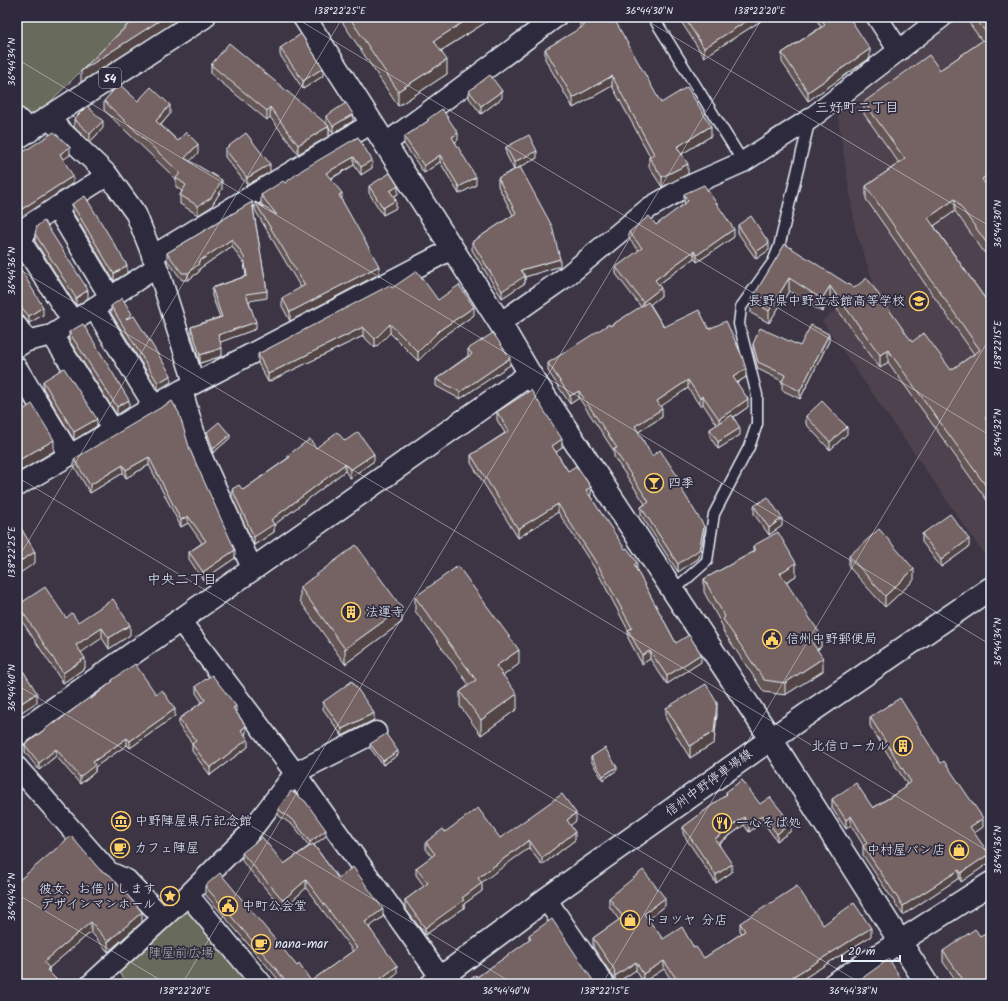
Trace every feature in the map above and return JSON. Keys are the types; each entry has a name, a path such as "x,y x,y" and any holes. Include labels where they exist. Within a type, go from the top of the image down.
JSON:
{"street":[{"name":"54","path":"21,129 48,118 204,17"},
{"path":"304,17 500,323 530,374 771,739 928,984"},
{"path":"386,144 556,17"},
{"path":"877,17 899,52"},
{"path":"500,323 567,276 649,208 680,190 743,162 810,119 899,52 942,17"},
{"path":"48,118 108,175 136,214 154,262 188,387 200,452 252,568"},
{"path":"20,338 52,335 110,297 154,262 372,123"},
{"path":"73,322 20,245 27,226 108,175"},
{"path":"56,207 110,297"},
{"path":"17,486 188,387 452,249"},
{"path":"94,308 154,406"},
{"path":"52,335 113,430"},
{"path":"17,368 70,455"},
{"path":"17,735 179,619 530,374"},
{"name":"信州中野停車場線","path":"436,981 546,899 771,739 991,588"},
{"path":"179,619 295,773 436,981"},
{"path":"91,984 162,917 188,895 247,836 295,773 376,732"},
{"path":"17,767 110,872 127,880 162,917"},
{"path":"834,984 991,883"},
{"path":"188,895 262,984"},
{"path":"546,899 604,984"}],"lane":[{"path":"654,17 743,162"},
{"path":"673,591 707,561 714,514 749,447 757,424 757,395 739,324 741,306 773,262 779,247 810,119"}],"shaded area":[{"name":"長野県中野立志館高等学校","path":"942,17 991,17 991,564 822,321 873,281 856,232 835,100"}],"green space":[{"path":"17,17 135,17 30,122 17,110"},
{"name":"陣屋前広場","path":"184,908 248,984 129,984 117,970"}],"building":[{"path":"136,17 165,17 81,71"},
{"path":"349,17 471,17 434,41 447,60 398,91"},
{"path":"613,17 661,103 687,87 711,126 677,147 688,164 662,177 649,157 654,154 612,76 573,98 545,49 584,26 580,18"},
{"path":"684,17 753,17 704,48"},
{"path":"821,17 849,17 870,49 808,92 782,53 825,25"},
{"path":"974,17 991,17 991,173 982,179 991,192 991,249 955,199 928,218 991,307 991,414 985,418 991,427 991,493 888,350 880,355 830,286 822,299 789,278 769,311 751,300 785,244 854,288 867,278 912,342 924,333 951,370 980,350 866,186 905,159 864,102 929,55 940,70 989,36"},
{"path":"301,34 323,68 303,81 280,48"},
{"path":"229,43 329,126 298,145 270,107 267,111 211,65"},
{"path":"490,75 502,91 481,106 469,91"},
{"path":"119,84 138,101 151,87 170,105 156,121 178,141 186,132 198,144 185,158 222,180 211,198 198,206 180,195 186,185 176,178 180,173 104,101"},
{"path":"346,103 353,114 333,126 326,116"},
{"path":"87,106 103,121 90,134 74,119"},
{"path":"442,109 458,133 452,137 476,177 459,187 440,155 424,166 404,137 428,121 428,119"},
{"path":"54,132 70,147 60,154 73,176 19,211 17,209 17,156"},
{"path":"246,133 270,164 247,178 225,149"},
{"path":"529,135 537,151 514,162 506,147"},
{"path":"358,137 372,160 361,167 354,157 326,173 342,193 339,195 379,266 290,312 282,298 305,285 255,202 277,215 261,195 283,181 285,183 302,170"},
{"path":"520,167 552,226 560,259 521,270 525,276 502,291 472,242 516,213 498,178"},
{"path":"390,173 398,186 390,191 396,200 383,208 369,186"},
{"path":"704,185 734,229 697,255 694,251 655,280 661,288 643,302 616,267 642,248 629,232 649,216 656,225 688,201 684,194"},
{"path":"85,196 127,265 114,274 72,204"},
{"path":"252,202 267,291 246,294 256,322 218,335 222,348 200,355 191,327 222,317 212,288 247,276 244,257 232,239 198,262 199,264 188,273 182,273 167,253"},
{"path":"751,216 769,243 756,252 738,225"},
{"path":"44,221 88,290 76,298 35,234 37,226"},
{"path":"17,263 43,307 29,316 17,299"},
{"path":"417,271 438,300 459,285 474,307 440,330 418,352 390,324 375,339 363,327 268,374 258,354 390,285 392,288"},
{"path":"122,298 132,314 126,319 134,316 171,375 158,383 111,306"},
{"path":"648,302 664,327 699,310 709,329 726,321 742,356 746,369 733,377 748,399 719,419 703,396 700,398 688,380 657,401 662,409 635,426 652,456 660,450 680,480 677,482 704,526 699,550 678,564 641,507 649,502 614,449 617,448 579,391 570,396 548,363 609,324 610,326"},
{"path":"83,324 129,400 117,407 69,332"},
{"path":"811,325 829,334 800,391 782,382 785,375 758,362 753,344 760,328 800,346"},
{"path":"493,333 510,358 460,392 436,379 472,354 468,349"},
{"path":"64,368 97,419 74,432 43,381"},
{"path":"531,390 562,439 552,446 568,471 576,466 591,487 586,490 625,549 627,548 637,562 634,565 676,643 689,635 701,654 667,676 650,651 642,655 628,630 632,628 599,567 558,504 518,529 471,455 509,431 497,412"},
{"path":"172,401 179,413 190,450 235,550 203,572 189,552 206,541 188,516 181,520 149,457 126,470 123,465 90,485 74,459"},
{"path":"822,401 847,427 830,442 806,416"},
{"path":"32,404 54,440 19,460 17,457 17,414"},
{"path":"732,415 740,428 718,442 710,429"},
{"path":"219,422 230,435 213,449 207,432"},
{"path":"337,432 345,441 358,432 374,454 350,470 345,464 271,520 274,524 254,537 232,489 239,485 243,490 290,457 288,455 310,439 316,448"},
{"path":"768,497 782,518 769,528 754,506"},
{"path":"950,514 969,539 941,560 922,534"},
{"path":"17,521 35,552 17,563"},
{"path":"879,529 914,569 885,596 849,556"},
{"path":"778,532 796,563 780,573 821,635 811,641 823,658 785,683 764,680 723,619 725,617 704,579 755,551 753,546"},
{"name":"法運寺","path":"356,545 402,608 345,649 300,587"},
{"path":"458,566 519,650 496,666 517,694 481,720 460,692 476,680 415,597"},
{"path":"45,587 66,618 72,613 78,622 113,599 130,625 109,638 102,628 76,645 85,658 63,673 18,605"},
{"path":"17,661 37,693 17,706"},
{"path":"135,664 156,694 162,690 175,709 130,741 127,738 93,762 95,765 80,777 56,749 39,763 25,745 53,723 54,724 89,698 91,699 113,681 112,680"},
{"path":"212,675 236,706 233,708 246,726 241,730 248,739 210,768 192,744 196,741 179,719 205,700 196,686"},
{"path":"352,681 374,713 342,729 323,702"},
{"path":"706,684 717,703 714,732 690,746 666,708"},
{"path":"900,698 941,763 944,761 983,818 970,827 989,854 961,873 959,870 903,906 863,846 867,843 851,816 846,820 832,799 856,783 873,808 905,788 904,786 911,782 870,717"},
{"path":"386,734 398,751 383,761 370,744"},
{"path":"605,748 617,767 603,776 591,757"},
{"path":"742,780 760,804 770,797 791,823 777,834 763,815 749,825 744,817 715,839 732,864 716,875 683,827 727,794 726,792"},
{"path":"291,791 305,801 326,830 310,842 295,822 278,809"},
{"path":"562,794 576,813 567,820 575,832 542,858 529,840 478,878 482,883 462,898 464,900 425,928 405,900 428,883 416,868 435,854 426,842 443,829 445,832 478,808 500,838"},
{"path":"71,836 100,870 110,875 142,912 108,942 91,922 44,962 49,968 47,970 61,984 17,984 17,882"},
{"path":"262,837 284,864 313,844 338,878 353,867 383,909 365,922 397,966 374,984 288,984 205,886 220,873 297,966 299,964 311,981 357,948 306,880 283,900 242,853"},
{"path":"643,870 665,898 644,914 663,939 682,927 694,948 696,947 704,958 745,931 740,923 797,886 823,925 854,903 871,928 781,984 680,984 664,961 643,974 636,962 615,976 614,969 593,938 623,917 609,898"},
{"path":"552,919 594,982 597,984 464,984 476,975 477,977 531,939 529,935"},
{"path":"975,929 980,936 991,930 991,984 966,984 943,951"},
{"path":"889,959 904,984 854,984"}],"place":[{"name":"長野県中野立志館高等学校","path":"919,301"},
{"name":"四季","path":"654,483"},
{"name":"法運寺","path":"351,612"},
{"name":"信州中野郵便局","path":"772,639"},
{"name":"北信ローカル","path":"903,746"},
{"name":"中野陣屋県庁記念館","path":"121,821"},
{"name":"一心そば処","path":"722,823"},
{"name":"カフェ陣屋","path":"120,848"},
{"name":"中村屋パン店","path":"959,850"},
{"name":"彼女、お借りします デザインマンホール","path":"170,896"},
{"name":"中町公会堂","path":"228,906"},
{"name":"トヨツヤ 分店","path":"630,920"},
{"name":"nana-mar","path":"261,944"}],"district":[{"name":"三好町二丁目","path":"857,108"},
{"name":"中央二丁目","path":"182,580"}]}
